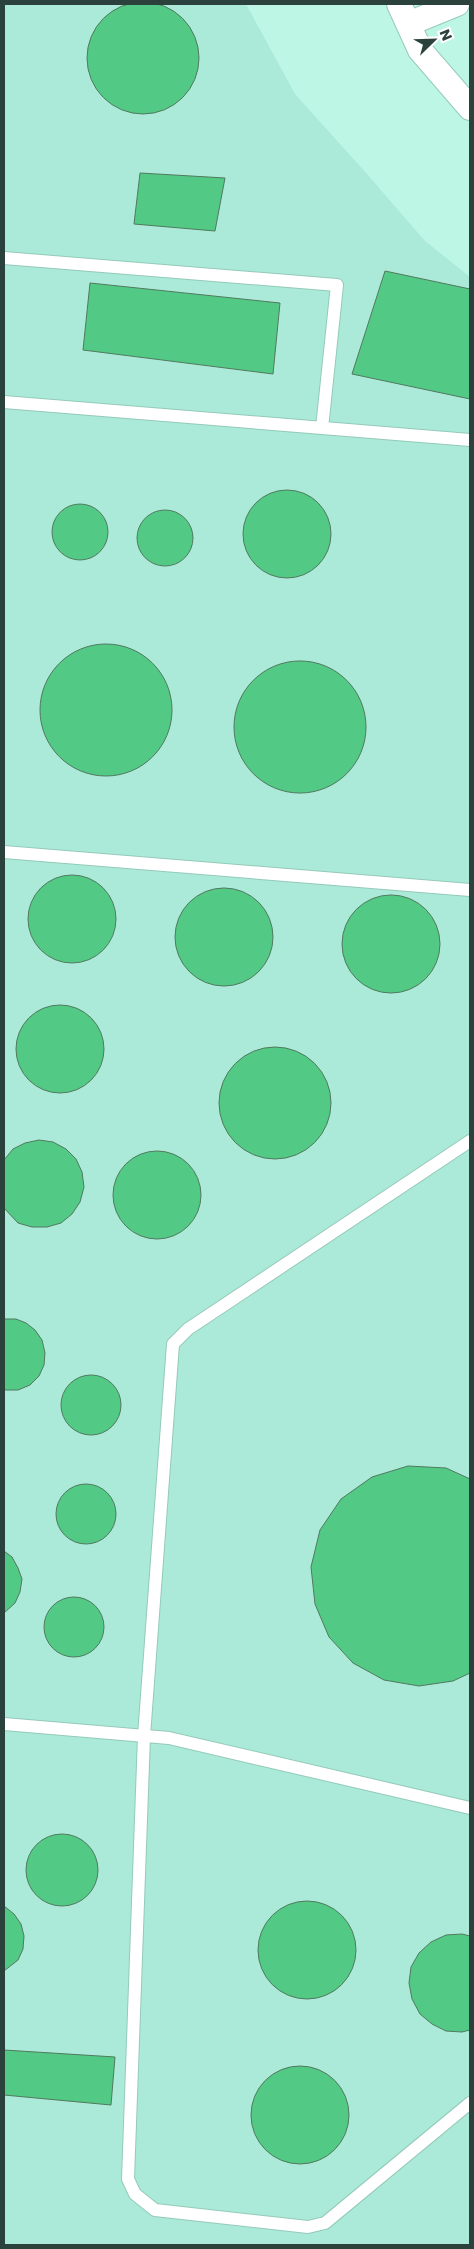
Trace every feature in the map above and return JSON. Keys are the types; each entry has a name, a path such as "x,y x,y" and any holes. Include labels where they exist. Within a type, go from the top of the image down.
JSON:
{"street":[{"path":"457,4 404,14 420,50 470,108"}],"lane":[{"path":"4,258 337,285 322,428"},
{"path":"4,402 470,440"},
{"path":"4,852 470,890"},
{"path":"470,1141 188,1329 173,1344 144,1736 128,2179 136,2194 155,2210 308,2227 326,2223 470,2103"},
{"path":"4,1724 169,1738 470,1808"}],"shaded area":[{"path":"4,4 246,4 295,94 425,241 470,277 470,2245 4,2245"}],"building":[{"path":"143,2 164,6 183,18 195,37 199,58 195,79 183,98 164,110 143,114 122,110 103,98 91,79 87,58 91,37 103,18 122,6"},
{"path":"140,173 225,178 215,231 134,224"},
{"path":"385,271 470,289 470,399 352,374"},
{"path":"90,283 280,303 273,374 83,350"},
{"path":"287,490 304,493 312,497 324,509 328,517 331,534 328,551 324,559 312,571 304,575 287,578 270,575 262,571 250,559 246,551 243,534 246,517 250,509 262,497 270,493"},
{"path":"80,504 91,506 100,512 106,521 108,532 106,543 100,552 91,558 80,560 69,558 60,552 54,543 52,532 54,521 60,512 69,506"},
{"path":"165,510 176,512 185,518 191,527 193,538 191,549 185,558 176,564 165,566 154,564 145,558 139,549 137,538 139,527 145,518 154,512"},
{"path":"106,644 131,649 142,655 152,664 161,674 167,685 172,710 167,735 161,746 152,756 142,765 131,771 106,776 81,771 70,765 60,756 51,746 45,735 40,710 45,685 51,674 60,664 70,655 81,649"},
{"path":"300,661 325,666 336,672 346,681 355,691 361,702 366,727 361,752 355,763 346,773 336,782 325,788 300,793 275,788 264,782 254,773 245,763 239,752 234,727 239,702 245,691 254,681 264,672 275,666"},
{"path":"72,875 89,878 97,882 109,894 113,902 116,919 113,936 109,944 97,956 89,960 72,963 55,960 47,956 35,944 31,936 28,919 31,902 35,894 47,882 55,878"},
{"path":"224,888 243,892 259,902 269,918 273,937 269,956 259,972 243,982 224,986 205,982 189,972 179,956 175,937 179,918 189,902 205,892"},
{"path":"391,895 410,899 426,909 436,925 440,944 436,963 426,979 410,989 391,993 372,989 356,979 346,963 342,944 346,925 356,909 372,899"},
{"path":"60,1005 77,1008 85,1012 97,1024 101,1032 104,1049 101,1066 97,1074 85,1086 77,1090 60,1093 43,1090 35,1086 23,1074 19,1066 16,1049 19,1032 23,1024 35,1012 43,1008"},
{"path":"275,1047 296,1051 315,1063 327,1082 331,1103 327,1124 315,1143 296,1155 275,1159 254,1155 235,1143 223,1124 219,1103 223,1082 235,1063 254,1051"},
{"path":"39,1140 53,1142 66,1149 76,1159 82,1172 84,1187 80,1202 72,1214 61,1223 47,1227 32,1227 18,1223 4,1208 4,1160 13,1149 25,1143"},
{"path":"157,1151 174,1155 188,1164 197,1178 201,1195 197,1212 188,1226 174,1235 157,1239 140,1235 126,1226 117,1212 113,1195 117,1178 126,1164 140,1155"},
{"path":"4,1319 16,1319 26,1323 35,1330 42,1340 45,1353 44,1365 39,1376 30,1385 18,1390 4,1390"},
{"path":"91,1375 107,1380 112,1384 116,1389 121,1405 116,1421 112,1426 107,1430 91,1435 75,1430 70,1426 66,1421 61,1405 66,1389 70,1384 75,1380"},
{"path":"408,1466 446,1468 470,1479 470,1673 453,1681 419,1686 384,1680 353,1663 329,1637 315,1604 311,1567 320,1530 341,1499 372,1477"},
{"path":"86,1484 102,1489 107,1493 111,1498 116,1514 111,1530 107,1535 102,1539 86,1544 70,1539 65,1535 61,1530 56,1514 61,1498 65,1493 70,1489"},
{"path":"4,1551 12,1557 22,1579 20,1592 15,1603 4,1613"},
{"path":"74,1597 90,1602 95,1606 99,1611 104,1627 99,1643 95,1648 90,1652 74,1657 58,1652 53,1648 49,1643 44,1627 49,1611 53,1606 58,1602"},
{"path":"62,1834 82,1840 92,1850 98,1870 92,1890 82,1900 62,1906 42,1900 32,1890 26,1870 32,1850 42,1840"},
{"path":"307,1901 317,1902 334,1909 348,1923 355,1940 355,1960 348,1977 334,1991 317,1998 307,1999 297,1998 280,1991 266,1977 259,1960 258,1950 259,1940 266,1923 280,1909 297,1902"},
{"path":"4,1906 14,1914 21,1924 24,1936 23,1949 18,1960 4,1971"},
{"path":"462,1934 470,1936 470,2030 462,2032 446,2031 432,2024 420,2014 412,1999 409,1983 411,1967 419,1953 431,1942 446,1935"},
{"path":"4,2050 115,2057 111,2105 4,2095"},
{"path":"300,2066 310,2067 327,2074 341,2088 348,2105 348,2125 341,2142 327,2156 310,2163 300,2164 290,2163 273,2156 259,2142 252,2125 251,2115 252,2105 259,2088 273,2074 290,2067"}]}
